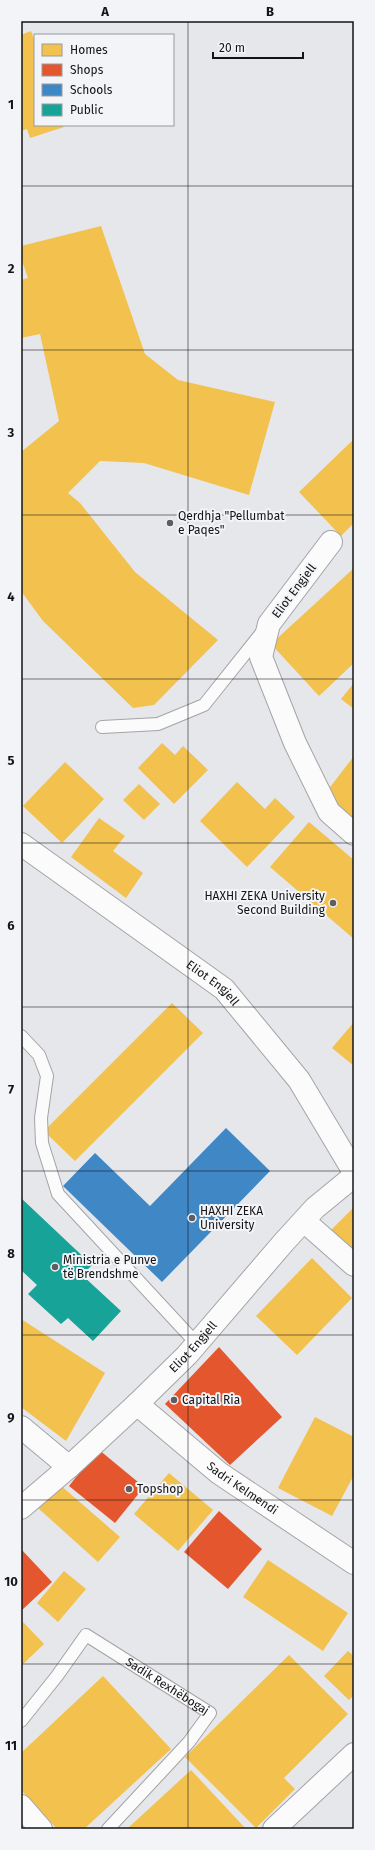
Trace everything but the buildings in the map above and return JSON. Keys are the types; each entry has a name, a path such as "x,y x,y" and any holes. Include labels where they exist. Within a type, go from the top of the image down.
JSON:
{"street":[{"name":"Eliot Engjell","path":"331,542 269,624 261,656 295,743 329,812 354,834"},
{"name":"Eliot Engjell","path":"21,844 224,989 298,1080 354,1172"},
{"name":"Eliot Engjell","path":"21,1508 69,1467 137,1404 198,1344 284,1242 315,1208 354,1176"},
{"path":"304,1221 354,1265"},
{"name":"Sadri Kelmendi","path":"137,1404 219,1473 354,1563"},
{"path":"21,1426 69,1467"},
{"path":"274,1829 354,1754"},
{"path":"21,1806 41,1829"}],"lane":[{"path":"102,727 158,724 204,705 269,624"},
{"path":"21,1036 39,1055 47,1076 42,1118 42,1143 58,1194 198,1344"},
{"name":"Sadik Rexhëbogaj","path":"21,1721 57,1676 86,1634 210,1713 189,1742 108,1829"}],"place":[{"name":"Qerdhja \"Pellumbat e Paqes\"","path":"170,523"},
{"name":"HAXHI ZEKA University Second Building","path":"333,903"},
{"name":"HAXHI ZEKA University","path":"192,1218"},
{"name":"Ministria e Punve të Brendshme","path":"55,1267"},
{"name":"Capital Ria","path":"174,1400"},
{"name":"Topshop","path":"129,1489"}]}
